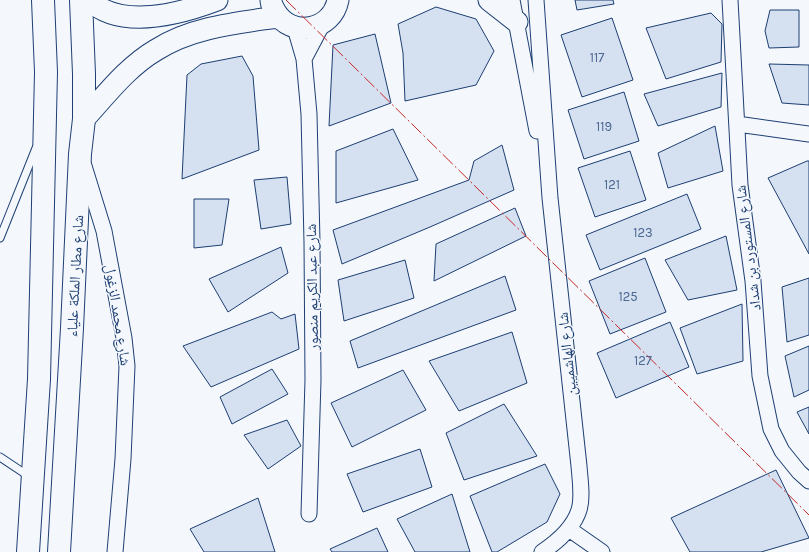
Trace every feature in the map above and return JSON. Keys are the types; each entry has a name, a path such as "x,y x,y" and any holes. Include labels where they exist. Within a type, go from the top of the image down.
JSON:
{"highway":[{"name":"شارع مطار الملكة علياء","path":"28,552 39,379 46,72 43,0"},
{"name":"شارع مطار الملكة علياء","path":"59,552 80,154 84,119 84,74 80,0"}],"main road":[{"path":"89,0 109,13 140,17 170,13 202,6 217,0"},
{"path":"489,0 517,22"},
{"path":"84,119 118,81 135,65 155,50 172,41 200,30 282,15 305,29 314,27 323,23 332,16 341,2"}],"street":[{"name":"شارع الهاشميين","path":"512,0 550,198"},
{"name":"شارع الهاشميين","path":"536,0 550,198 579,466 579,509 569,529"},
{"name":"شارع المستورد بن شداد","path":"730,0 740,185 753,280 760,376 771,429 782,451 799,472 809,481"},
{"name":"شارع عبد الكريم منصور","path":"282,15 304,59 309,114 313,380 309,514"},
{"path":"304,59 323,23"},
{"path":"737,124 809,134"},
{"name":"شارع محمد الزغول","path":"80,154 104,231 124,338 127,366 123,459 115,552"},
{"path":"542,552 560,539 569,529 602,552"}],"lane":[{"name":"شارع مطار الملكة علياء","path":"0,238 45,126"},
{"path":"0,457 32,478"}],"building":[{"path":"575,0 613,0 614,4 577,10"},
{"path":"436,7 476,19 494,51 476,85 405,101 403,53 398,24"},
{"path":"770,10 799,10 799,47 769,48 765,31"},
{"path":"711,13 722,24 721,62 666,79 646,28"},
{"path":"612,18 633,80 582,97 561,35"},
{"path":"375,34 391,103 329,126 333,45"},
{"path":"242,56 253,76 259,150 182,179 187,75 201,64"},
{"path":"769,64 809,65 809,105 782,103"},
{"path":"722,73 721,107 658,126 644,94"},
{"path":"624,92 639,141 584,159 568,110"},
{"path":"715,126 723,171 668,188 658,153"},
{"path":"393,129 418,180 336,203 336,151"},
{"path":"502,145 514,190 342,264 333,230 469,180 474,161"},
{"path":"630,151 646,200 595,217 578,168"},
{"path":"809,161 809,254 768,178"},
{"path":"287,177 291,224 261,229 254,180"},
{"path":"687,194 701,229 600,270 586,235"},
{"path":"194,199 229,199 222,245 194,248"},
{"path":"515,208 526,236 434,281 436,244"},
{"path":"726,236 737,290 688,300 665,260"},
{"path":"281,247 288,273 228,312 209,279"},
{"path":"645,258 666,312 610,334 589,281"},
{"path":"405,260 414,298 344,321 338,280"},
{"path":"505,276 516,310 358,368 350,341"},
{"path":"809,278 809,335 787,342 782,287"},
{"path":"742,304 743,361 697,374 680,328"},
{"path":"272,312 281,319 295,314 299,349 211,387 183,346"},
{"path":"670,322 689,367 616,398 597,353"},
{"path":"512,332 527,383 459,411 429,361"},
{"path":"809,346 809,390 794,397 785,356"},
{"path":"272,369 288,394 232,424 220,397"},
{"path":"403,370 426,410 352,447 331,403"},
{"path":"504,404 537,456 464,480 446,433"},
{"path":"809,407 809,434 797,412"},
{"path":"287,420 301,446 268,469 244,435"},
{"path":"420,449 432,487 363,512 347,474"},
{"path":"545,464 560,494 547,522 497,552 492,552 470,496"},
{"path":"776,470 809,538 761,552 690,552 671,518"},
{"path":"452,494 470,552 415,552 397,519"},
{"path":"258,498 275,552 204,552 190,529"},
{"path":"377,528 388,552 332,552 330,549"}],"power":[{"path":"286,0 809,515"}]}
